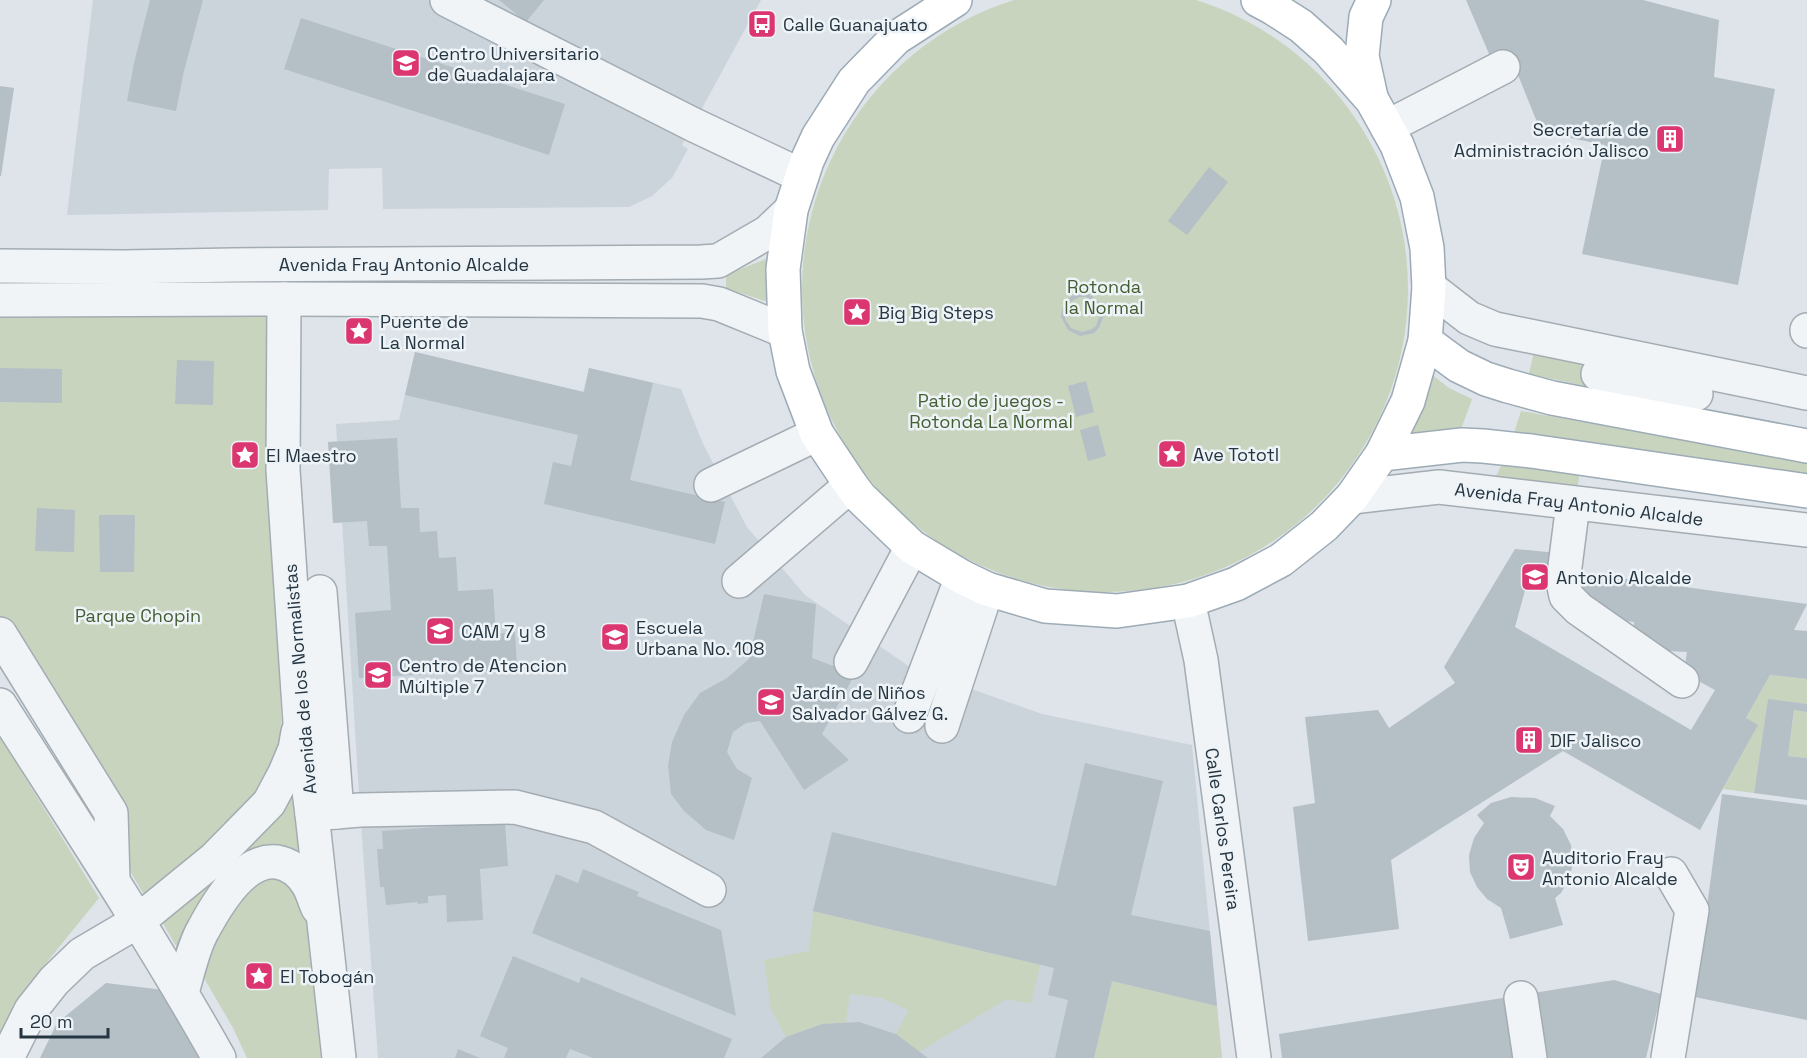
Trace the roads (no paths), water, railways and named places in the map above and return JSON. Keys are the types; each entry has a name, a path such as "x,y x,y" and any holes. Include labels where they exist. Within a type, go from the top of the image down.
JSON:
{"main road":[{"path":"955,0 896,38 854,81 818,137 791,210 783,269 785,331 793,371 817,434 851,485 860,497 912,547 974,583 1045,606 1117,611 1188,601 1236,584 1281,560 1324,526 1352,497 1382,454 1408,401 1425,341 1429,287 1427,248 1417,197 1398,145 1380,114 1328,50 1301,26 1258,0"},
{"path":"1374,0 1366,17 1362,56 1380,114"},
{"path":"1425,341 1459,366 1486,379 1508,386 1552,398 1807,446"},
{"path":"1382,454 1462,445 1484,446 1807,491"}],"street":[{"path":"447,0 694,125 802,176"},
{"path":"1380,114 1503,67"},
{"name":"Avenida Fray Antonio Alcalde","path":"0,266 124,267 718,261 768,232 791,210"},
{"path":"0,280 101,279 124,267"},
{"path":"1429,287 1469,318 1495,329 1807,393"},
{"name":"Avenida de los Normalistas","path":"284,299 283,470 300,722 324,813 323,921 339,1058"},
{"name":"Avenida Fray Antonio Alcalde","path":"0,300 702,301 719,304 785,331"},
{"path":"1598,374 1807,416"},
{"path":"711,484 817,434"},
{"path":"739,581 851,485"},
{"name":"Avenida Fray Antonio Alcalde","path":"1352,497 1439,487 1579,494 1807,530"},
{"path":"1682,681 1579,609 1566,596 1563,582 1579,494 1807,512"},
{"path":"851,662 912,547"},
{"path":"909,717 974,583"},
{"path":"942,726 974,583"},
{"path":"320,592 324,813 515,807 594,827 709,890"},
{"name":"Calle Carlos Pereira","path":"1188,601 1201,660 1254,1058"},
{"path":"0,634 111,813 112,880"},
{"path":"0,705 138,921 219,1058"},
{"path":"7,1058 31,1010 54,981 82,954 138,921 214,859 269,803 295,750 300,722"},
{"path":"182,992 202,932 230,888 243,874 257,865 272,862 284,863 296,870 308,883 323,921"},
{"path":"1668,1058 1692,910 1671,874"},
{"path":"1521,998 1530,1058"}],"place":[{"name":"Calle Guanajuato","path":"762,24"},
{"name":"Centro Universitario de Guadalajara","path":"406,63"},
{"name":"Secretaría de Administración Jalisco","path":"1670,139"},
{"name":"Big Big Steps","path":"857,312"},
{"name":"Puente de La Normal","path":"359,331"},
{"name":"Ave Tototl","path":"1172,454"},
{"name":"El Maestro","path":"245,455"},
{"name":"Antonio Alcalde","path":"1535,577"},
{"name":"CAM 7 y 8","path":"440,631"},
{"name":"Escuela Urbana No. 108","path":"615,637"},
{"name":"Centro de Atencion Múltiple 7","path":"378,675"},
{"name":"Jardín de Niños Salvador Gálvez G.","path":"771,702"},
{"name":"DIF Jalisco","path":"1529,740"},
{"name":"Auditorio Fray Antonio Alcalde","path":"1521,867"},
{"name":"El Tobogán","path":"259,976"}],"park label":[{"name":"Rotonda la Normal","path":"1104,296"},
{"name":"Patio de juegos - Rotonda La Normal","path":"991,410"},
{"name":"Parque Chopin","path":"138,615"}]}
